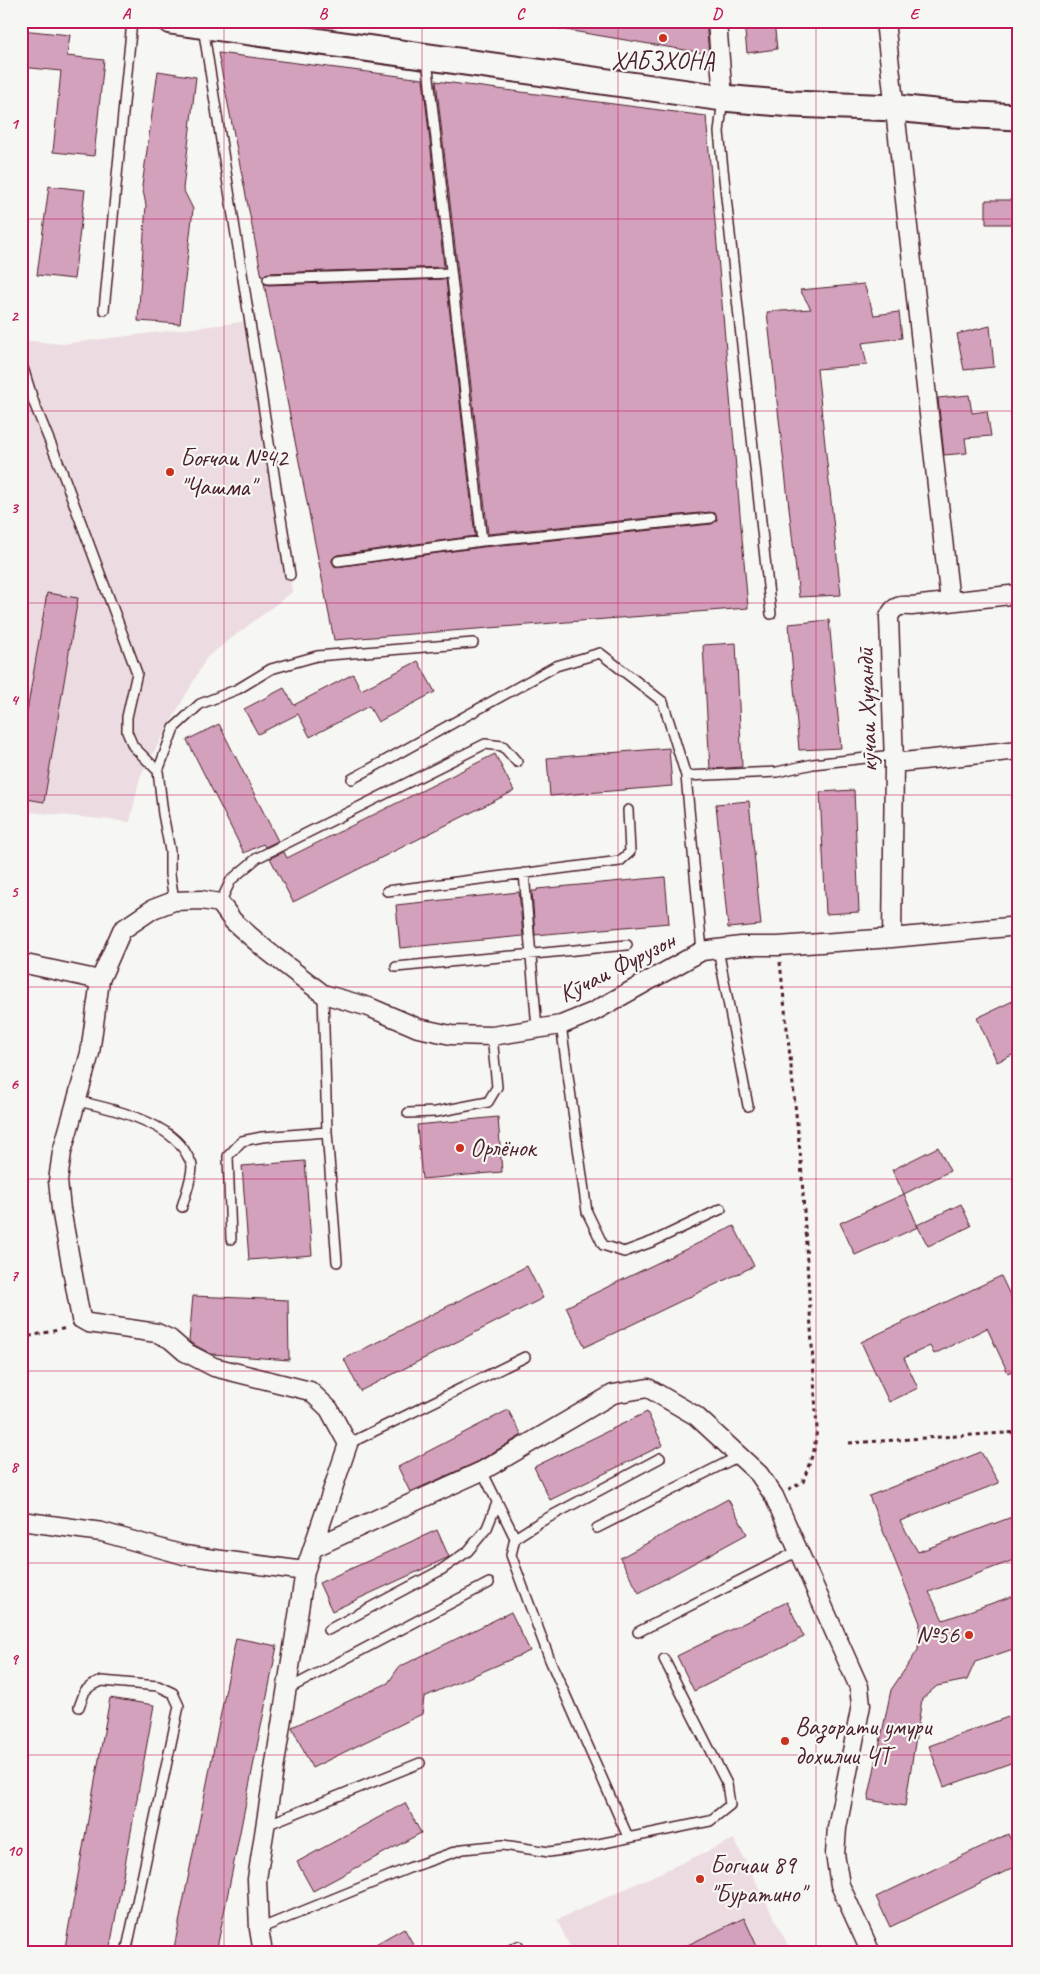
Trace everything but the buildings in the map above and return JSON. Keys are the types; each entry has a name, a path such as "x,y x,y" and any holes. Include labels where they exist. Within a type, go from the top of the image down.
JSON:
{"street":[{"path":"171,21 723,98 792,104 896,108 954,114 1019,117"},
{"path":"717,21 723,98"},
{"path":"886,21 950,602"},
{"name":"кӯчаи Хуҷандӣ","path":"892,938 894,759 889,617 897,606 1019,594"},
{"path":"894,759 1019,750"},
{"path":"220,903 201,900 174,901 153,909 122,930 100,980 90,1053 62,1152 58,1180 61,1209 82,1319 88,1323 157,1333 170,1339 185,1352 214,1367 310,1391 329,1409 348,1444 306,1571 286,1690 258,1879 259,1929 263,1953"},
{"name":"Кӯчаи Фурузон","path":"220,903 233,921 265,949 323,994 369,1007 418,1028 451,1035 492,1036 561,1024 593,1012 710,950 741,946 778,946 892,938 1019,926"},
{"path":"21,964 100,980"},
{"path":"313,1548 482,1471 613,1394 648,1388 696,1416 759,1474 774,1496 859,1687 861,1705 837,1828 835,1854 840,1885 871,1953"},
{"path":"21,1520 102,1532 184,1554 306,1571"}],"lane":[{"path":"104,310 132,21"},
{"path":"202,26 290,575"},
{"path":"426,57 482,540"},
{"path":"723,98 719,132 770,614"},
{"path":"268,279 451,273"},
{"path":"21,361 34,403 63,474 137,673 128,717 128,732 133,746 158,771"},
{"path":"338,561 482,540 711,518"},
{"path":"174,901 170,874 170,851 162,814 158,771 174,728 200,704 238,689 271,669 317,656 474,643"},
{"path":"352,779 556,666 600,653 663,702 686,776 710,950 748,1106"},
{"path":"220,903 231,880 257,858 485,744 503,746 517,762"},
{"path":"686,776 777,772 813,764 894,759"},
{"path":"387,890 620,861 630,852 628,810"},
{"path":"524,873 538,1028"},
{"path":"396,967 627,945"},
{"path":"323,994 326,1132 337,1262"},
{"path":"561,1024 587,1212 603,1244 624,1252 654,1241 720,1209"},
{"path":"408,1113 436,1112 488,1102 497,1087 492,1036"},
{"path":"77,1101 137,1118 175,1138 192,1165 182,1207"},
{"path":"230,1240 228,1156 242,1141 262,1137 326,1132"},
{"path":"348,1444 525,1356"},
{"path":"597,1528 739,1456"},
{"path":"515,1538 540,1522 660,1458"},
{"path":"482,1471 515,1538 511,1556 550,1660 628,1837"},
{"path":"328,1630 441,1570 468,1551 486,1528 497,1503"},
{"path":"638,1632 798,1551"},
{"path":"286,1690 488,1583"},
{"path":"259,1929 409,1868 463,1849 502,1845 549,1852 589,1846 710,1821 730,1805 727,1784 664,1659"},
{"path":"79,1706 85,1691 92,1685 102,1681 158,1686 174,1693 179,1706 126,1953"},
{"path":"266,1825 420,1762"},
{"path":"504,1953 518,1946"}],"path":[{"path":"778,946 801,1162 817,1429 814,1450 803,1482 783,1492"},
{"path":"21,1338 88,1323"},
{"path":"849,1443 1019,1432"}],"shaded area":[{"path":"250,321 283,504 292,592 207,657 140,777 130,822 21,811 21,340 62,344"},
{"name":"Богчаи 89 \"Буратино\"","path":"734,1839 792,1953 573,1953 557,1920"}],"place":[{"name":"ХАБЗХОНА","path":"663,38"},
{"name":"Боғчаи №42 \"Чашма\"","path":"170,472"},
{"name":"Орлёнок","path":"460,1148"},
{"name":"№56","path":"969,1635"},
{"name":"Вазорати умури дохилии ЧТ","path":"785,1741"},
{"name":"Богчаи 89 \"Буратино\"","path":"700,1879"}]}
